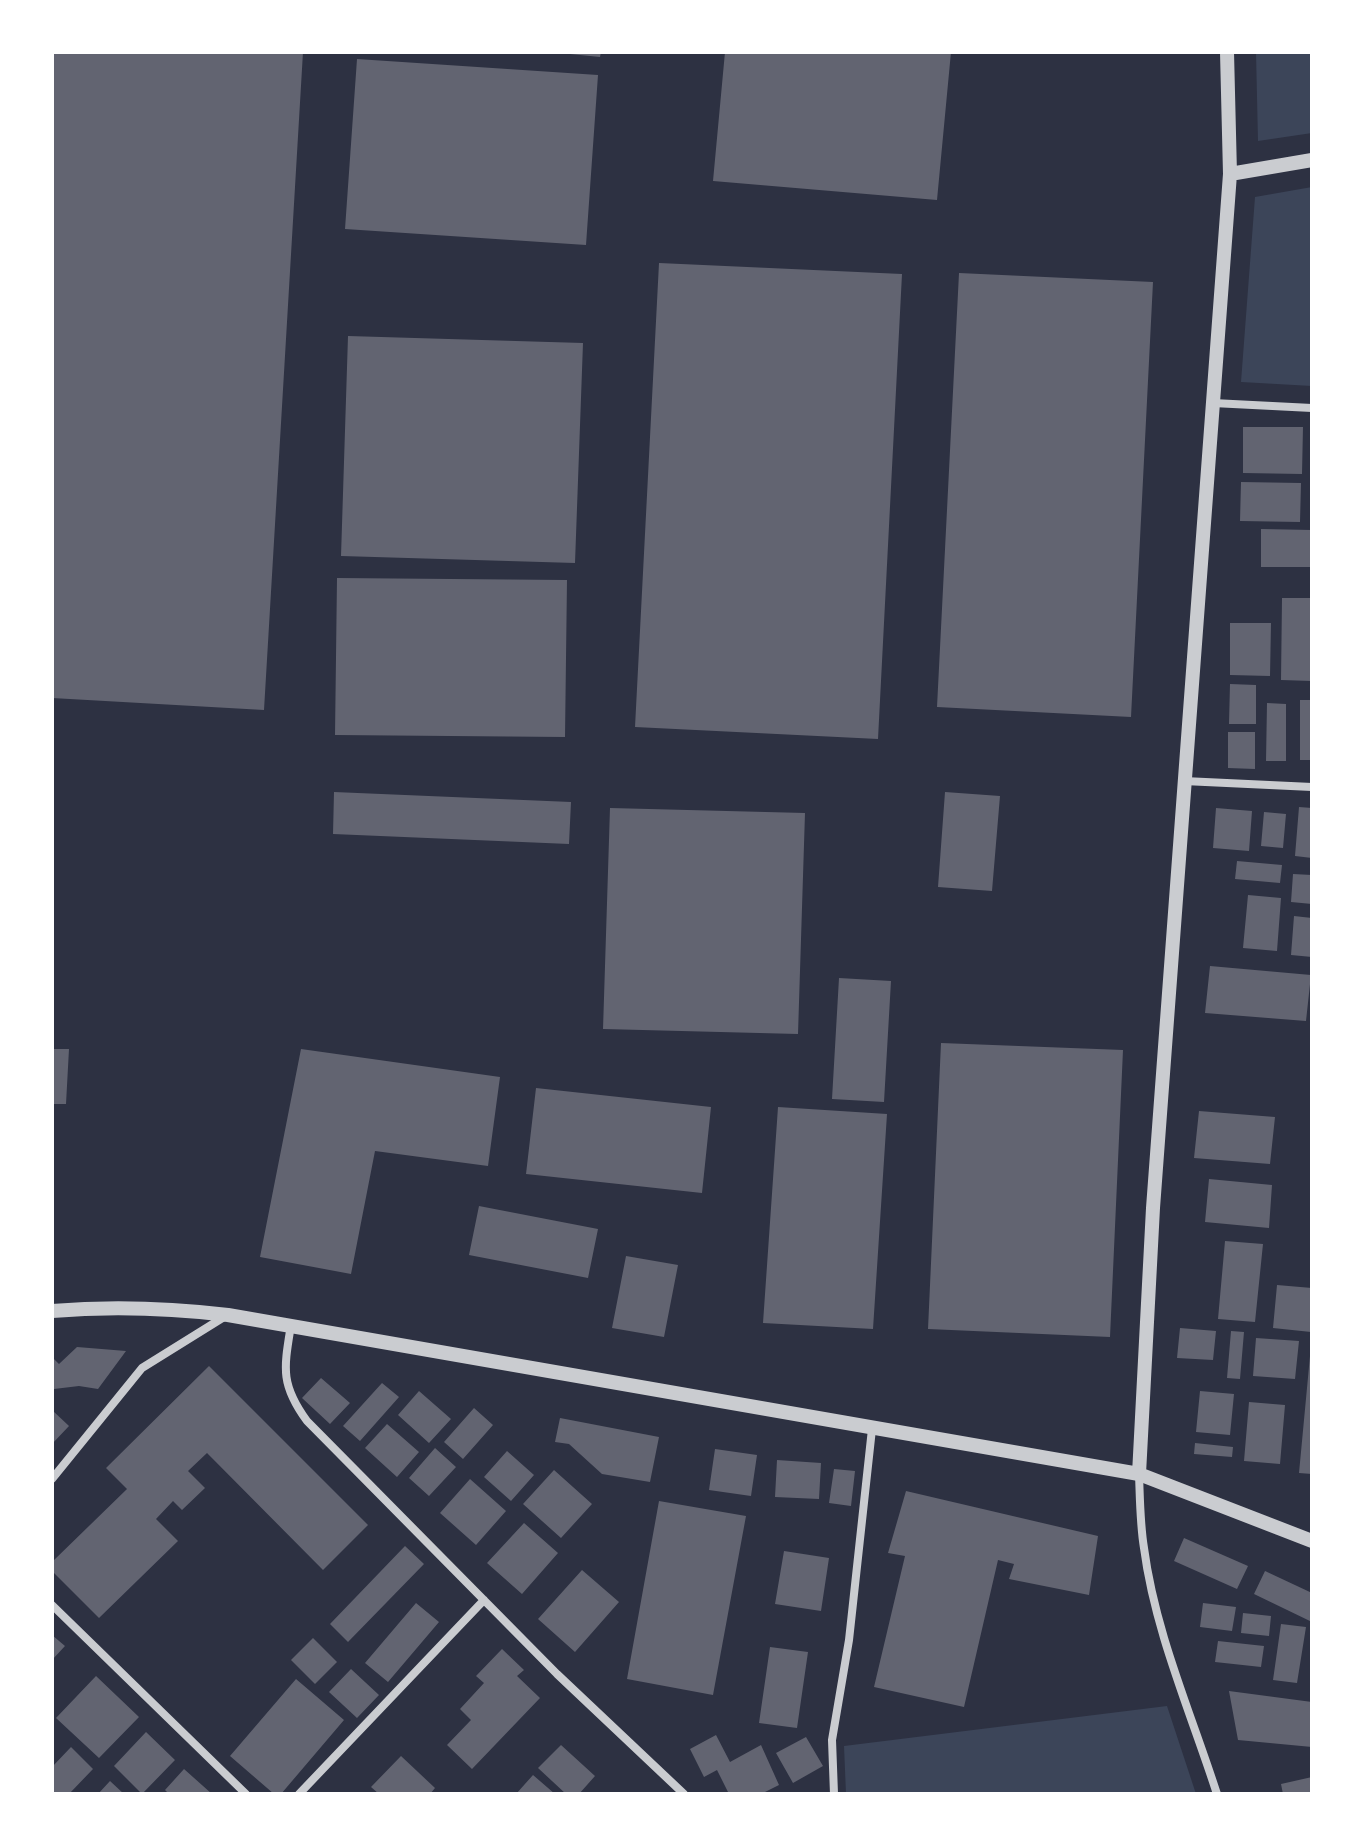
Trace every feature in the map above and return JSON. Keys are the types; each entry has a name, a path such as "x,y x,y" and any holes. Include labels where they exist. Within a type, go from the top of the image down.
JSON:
{"street":[{"path":"1217,1794 1177,1679 1151,1583 1144,1547 1139,1474 1153,1208 1230,174 1227,52"},
{"path":"1230,174 1312,160"},
{"path":"1213,403 1312,408"},
{"path":"1184,781 1312,787"},
{"path":"52,1311 96,1307 179,1309 228,1315 1139,1474 1312,1541"},
{"path":"52,1479 142,1368 228,1315"},
{"path":"291,1325 284,1367 287,1392 294,1404 484,1600 684,1794"},
{"path":"834,1794 835,1718 849,1640 872,1429"},
{"path":"299,1794 484,1600"},
{"path":"52,1605 246,1794"}],"shaded area":[{"path":"1256,52 1312,52 1312,133 1258,141"},
{"path":"1312,187 1312,386 1241,382 1255,197"},
{"path":"1167,1706 1196,1794 846,1794 844,1746"}],"building":[{"path":"52,52 303,52 264,710 52,698"},
{"path":"550,52 601,52 600,57"},
{"path":"725,52 951,52 937,200 713,181"},
{"path":"357,59 598,75 586,245 345,229"},
{"path":"659,263 902,274 878,739 635,727"},
{"path":"959,273 1153,282 1131,717 937,707"},
{"path":"348,336 583,343 575,563 341,556"},
{"path":"1243,427 1303,427 1302,474 1243,473"},
{"path":"1241,482 1301,483 1300,522 1240,521"},
{"path":"1261,529 1312,530 1312,567 1261,567"},
{"path":"337,578 567,580 565,737 335,735"},
{"path":"1282,598 1312,598 1312,681 1281,680"},
{"path":"1230,623 1271,623 1270,676 1230,675"},
{"path":"1230,684 1256,685 1256,724 1229,724"},
{"path":"1300,700 1312,700 1312,760 1300,760"},
{"path":"1267,703 1286,704 1286,761 1266,761"},
{"path":"1228,732 1255,732 1255,769 1228,768"},
{"path":"334,792 571,802 569,844 333,834"},
{"path":"945,792 1000,796 992,891 938,887"},
{"path":"1299,807 1312,808 1312,858 1295,856"},
{"path":"610,808 805,813 798,1034 603,1029"},
{"path":"1216,808 1252,811 1249,851 1213,848"},
{"path":"1264,812 1286,814 1283,848 1261,846"},
{"path":"1237,861 1282,865 1280,883 1235,879"},
{"path":"1293,874 1312,875 1312,904 1291,902"},
{"path":"1248,895 1281,898 1277,951 1243,948"},
{"path":"1294,916 1312,918 1312,957 1291,955"},
{"path":"1210,966 1311,975 1306,1021 1205,1013"},
{"path":"839,978 891,981 884,1102 832,1099"},
{"path":"941,1043 1123,1050 1110,1337 928,1329"},
{"path":"52,1049 69,1049 66,1104 52,1104"},
{"path":"301,1049 500,1077 488,1166 375,1151 351,1274 260,1257"},
{"path":"536,1088 711,1107 702,1193 526,1174"},
{"path":"778,1107 887,1114 873,1329 763,1323"},
{"path":"1199,1111 1275,1117 1270,1164 1194,1158"},
{"path":"1209,1179 1272,1185 1269,1228 1205,1222"},
{"path":"479,1206 598,1229 588,1278 469,1255"},
{"path":"1225,1241 1263,1244 1255,1322 1218,1319"},
{"path":"626,1256 678,1265 664,1337 612,1328"},
{"path":"1277,1285 1312,1288 1311,1332 1273,1328"},
{"path":"1180,1328 1216,1331 1213,1360 1177,1358"},
{"path":"1231,1331 1244,1332 1240,1379 1227,1378"},
{"path":"1256,1338 1299,1341 1295,1379 1253,1376"},
{"path":"77,1347 126,1351 98,1389 79,1386 54,1389 52,1357 59,1364"},
{"path":"1312,1357 1312,1474 1299,1473"},
{"path":"209,1366 368,1525 323,1570 207,1453 188,1471 205,1488 182,1510 173,1501 156,1519 178,1541 99,1618 52,1571 52,1562 127,1489 106,1468"},
{"path":"321,1378 350,1403 330,1424 302,1398"},
{"path":"382,1383 399,1397 360,1441 343,1426"},
{"path":"419,1391 451,1419 429,1443 398,1415"},
{"path":"1200,1391 1234,1394 1230,1435 1196,1432"},
{"path":"1249,1402 1285,1405 1280,1464 1244,1461"},
{"path":"474,1408 493,1425 463,1459 444,1442"},
{"path":"52,1410 69,1426 52,1444"},
{"path":"560,1418 659,1437 650,1482 602,1474 569,1444 555,1442"},
{"path":"387,1424 419,1452 397,1477 365,1448"},
{"path":"1195,1443 1233,1447 1232,1457 1194,1454"},
{"path":"435,1448 456,1467 429,1496 409,1478"},
{"path":"715,1449 757,1455 751,1496 709,1490"},
{"path":"507,1451 534,1475 511,1501 484,1477"},
{"path":"777,1460 821,1463 819,1499 775,1497"},
{"path":"834,1469 855,1471 851,1506 829,1503"},
{"path":"554,1470 592,1504 561,1538 523,1504"},
{"path":"470,1479 506,1511 476,1545 440,1513"},
{"path":"906,1491 1098,1536 1089,1595 1009,1579 1014,1564 998,1560 964,1707 874,1687 905,1556 888,1553"},
{"path":"659,1501 746,1516 713,1695 627,1679"},
{"path":"524,1523 558,1553 522,1594 487,1563"},
{"path":"1184,1538 1248,1566 1237,1589 1174,1561"},
{"path":"405,1546 424,1564 348,1642 330,1624"},
{"path":"784,1551 829,1558 821,1611 775,1604"},
{"path":"582,1570 619,1602 575,1652 538,1619"},
{"path":"1265,1571 1312,1593 1312,1622 1254,1594"},
{"path":"416,1603 439,1622 388,1682 365,1663"},
{"path":"1203,1603 1236,1607 1232,1631 1200,1627"},
{"path":"1243,1613 1271,1616 1269,1636 1241,1633"},
{"path":"1281,1624 1306,1627 1297,1683 1273,1680"},
{"path":"52,1635 65,1646 52,1660"},
{"path":"313,1638 337,1662 315,1684 291,1660"},
{"path":"1218,1641 1264,1646 1261,1667 1215,1662"},
{"path":"770,1647 808,1652 797,1728 759,1723"},
{"path":"502,1649 524,1670 517,1676 540,1698 472,1769 447,1745 471,1720 460,1709 484,1683 476,1676"},
{"path":"351,1669 379,1695 357,1718 329,1692"},
{"path":"96,1676 139,1717 99,1758 56,1718"},
{"path":"296,1679 344,1720 281,1794 274,1794 230,1756"},
{"path":"1229,1691 1312,1702 1312,1747 1238,1740"},
{"path":"146,1732 175,1760 142,1794 114,1766"},
{"path":"716,1735 730,1762 761,1745 779,1785 761,1794 729,1794 717,1770 704,1777 690,1749"},
{"path":"806,1737 823,1766 793,1783 776,1753"},
{"path":"561,1745 595,1776 579,1794 566,1794 538,1768"},
{"path":"71,1747 93,1769 69,1794 52,1794 52,1767"},
{"path":"401,1756 435,1788 430,1794 379,1794 371,1787"},
{"path":"184,1769 212,1794 169,1794 165,1790"},
{"path":"533,1775 555,1794 516,1794"},
{"path":"1312,1777 1312,1794 1283,1794 1281,1784"},
{"path":"110,1781 124,1794 98,1794"}]}
